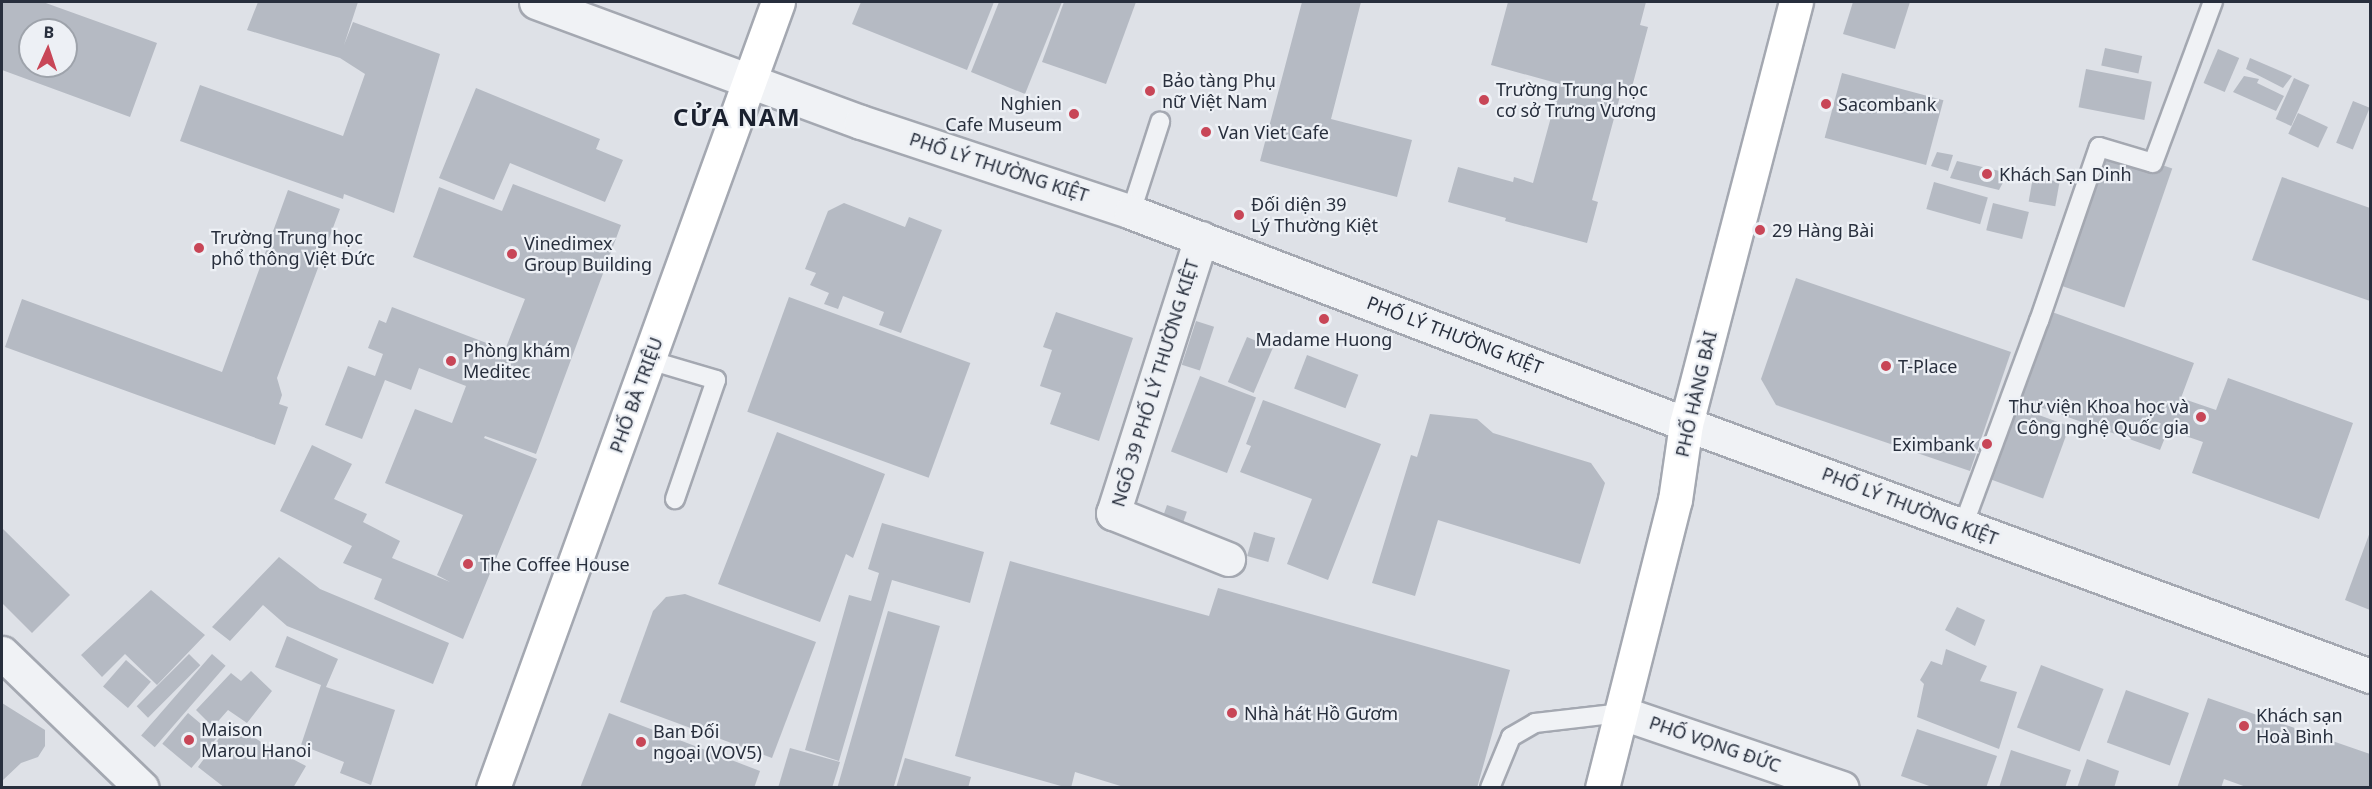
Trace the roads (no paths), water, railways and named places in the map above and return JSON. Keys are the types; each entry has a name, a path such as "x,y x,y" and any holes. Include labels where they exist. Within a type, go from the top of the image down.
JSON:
{"main road":[{"name":"PHỐ BÀ TRIỆU","path":"493,788 778,2"},
{"name":"PHỐ HÀNG BÀI","path":"1602,788 1675,500 1686,424 1796,2"}],"street":[{"name":"PHỐ LÝ THƯỜNG KIỆT","path":"536,2 748,81 1131,212 1686,424 2370,676"},
{"name":"NGÕ 39 PHỐ LÝ THƯỜNG KIỆT","path":"1201,238 1113,513 1228,559"},
{"path":"2,653 142,788"},
{"name":"PHỐ VỌNG ĐỨC","path":"1622,713 1842,788"}],"lane":[{"path":"1963,526 2040,321 2099,147 2153,163 2213,2"},
{"path":"1131,212 1160,122"},
{"path":"649,360 716,380 675,499"},
{"path":"1490,788 1511,737 1535,723 1622,713"}],"place":[{"name":"Bảo tàng Phụ nữ Việt Nam","path":"1150,91"},
{"name":"Trường Trung học cơ sở Trưng Vương","path":"1484,100"},
{"name":"Sacombank","path":"1826,104"},
{"name":"Nghien Cafe Museum","path":"1074,114"},
{"name":"Van Viet Cafe","path":"1206,132"},
{"name":"Khách Sạn Dinh","path":"1987,174"},
{"name":"Đối diện 39 Lý Thường Kiệt","path":"1239,215"},
{"name":"29 Hàng Bài","path":"1760,230"},
{"name":"Trường Trung học phổ thông Việt Đức","path":"199,248"},
{"name":"Vinedimex Group Building","path":"512,254"},
{"name":"Madame Huong","path":"1324,319"},
{"name":"Phòng khám Meditec","path":"451,361"},
{"name":"T-Place","path":"1886,366"},
{"name":"Thư viện Khoa học và Công nghệ Quốc gia","path":"2201,417"},
{"name":"Eximbank","path":"1987,444"},
{"name":"The Coffee House","path":"468,564"},
{"name":"Nhà hát Hồ Gươm","path":"1232,713"},
{"name":"Khách sạn Hoà Bình","path":"2244,726"},
{"name":"Maison Marou Hanoi","path":"189,740"},
{"name":"Ban Đối ngoại (VOV5)","path":"641,742"}],"district":[{"name":"CỬA NAM","path":"737,117"}]}
